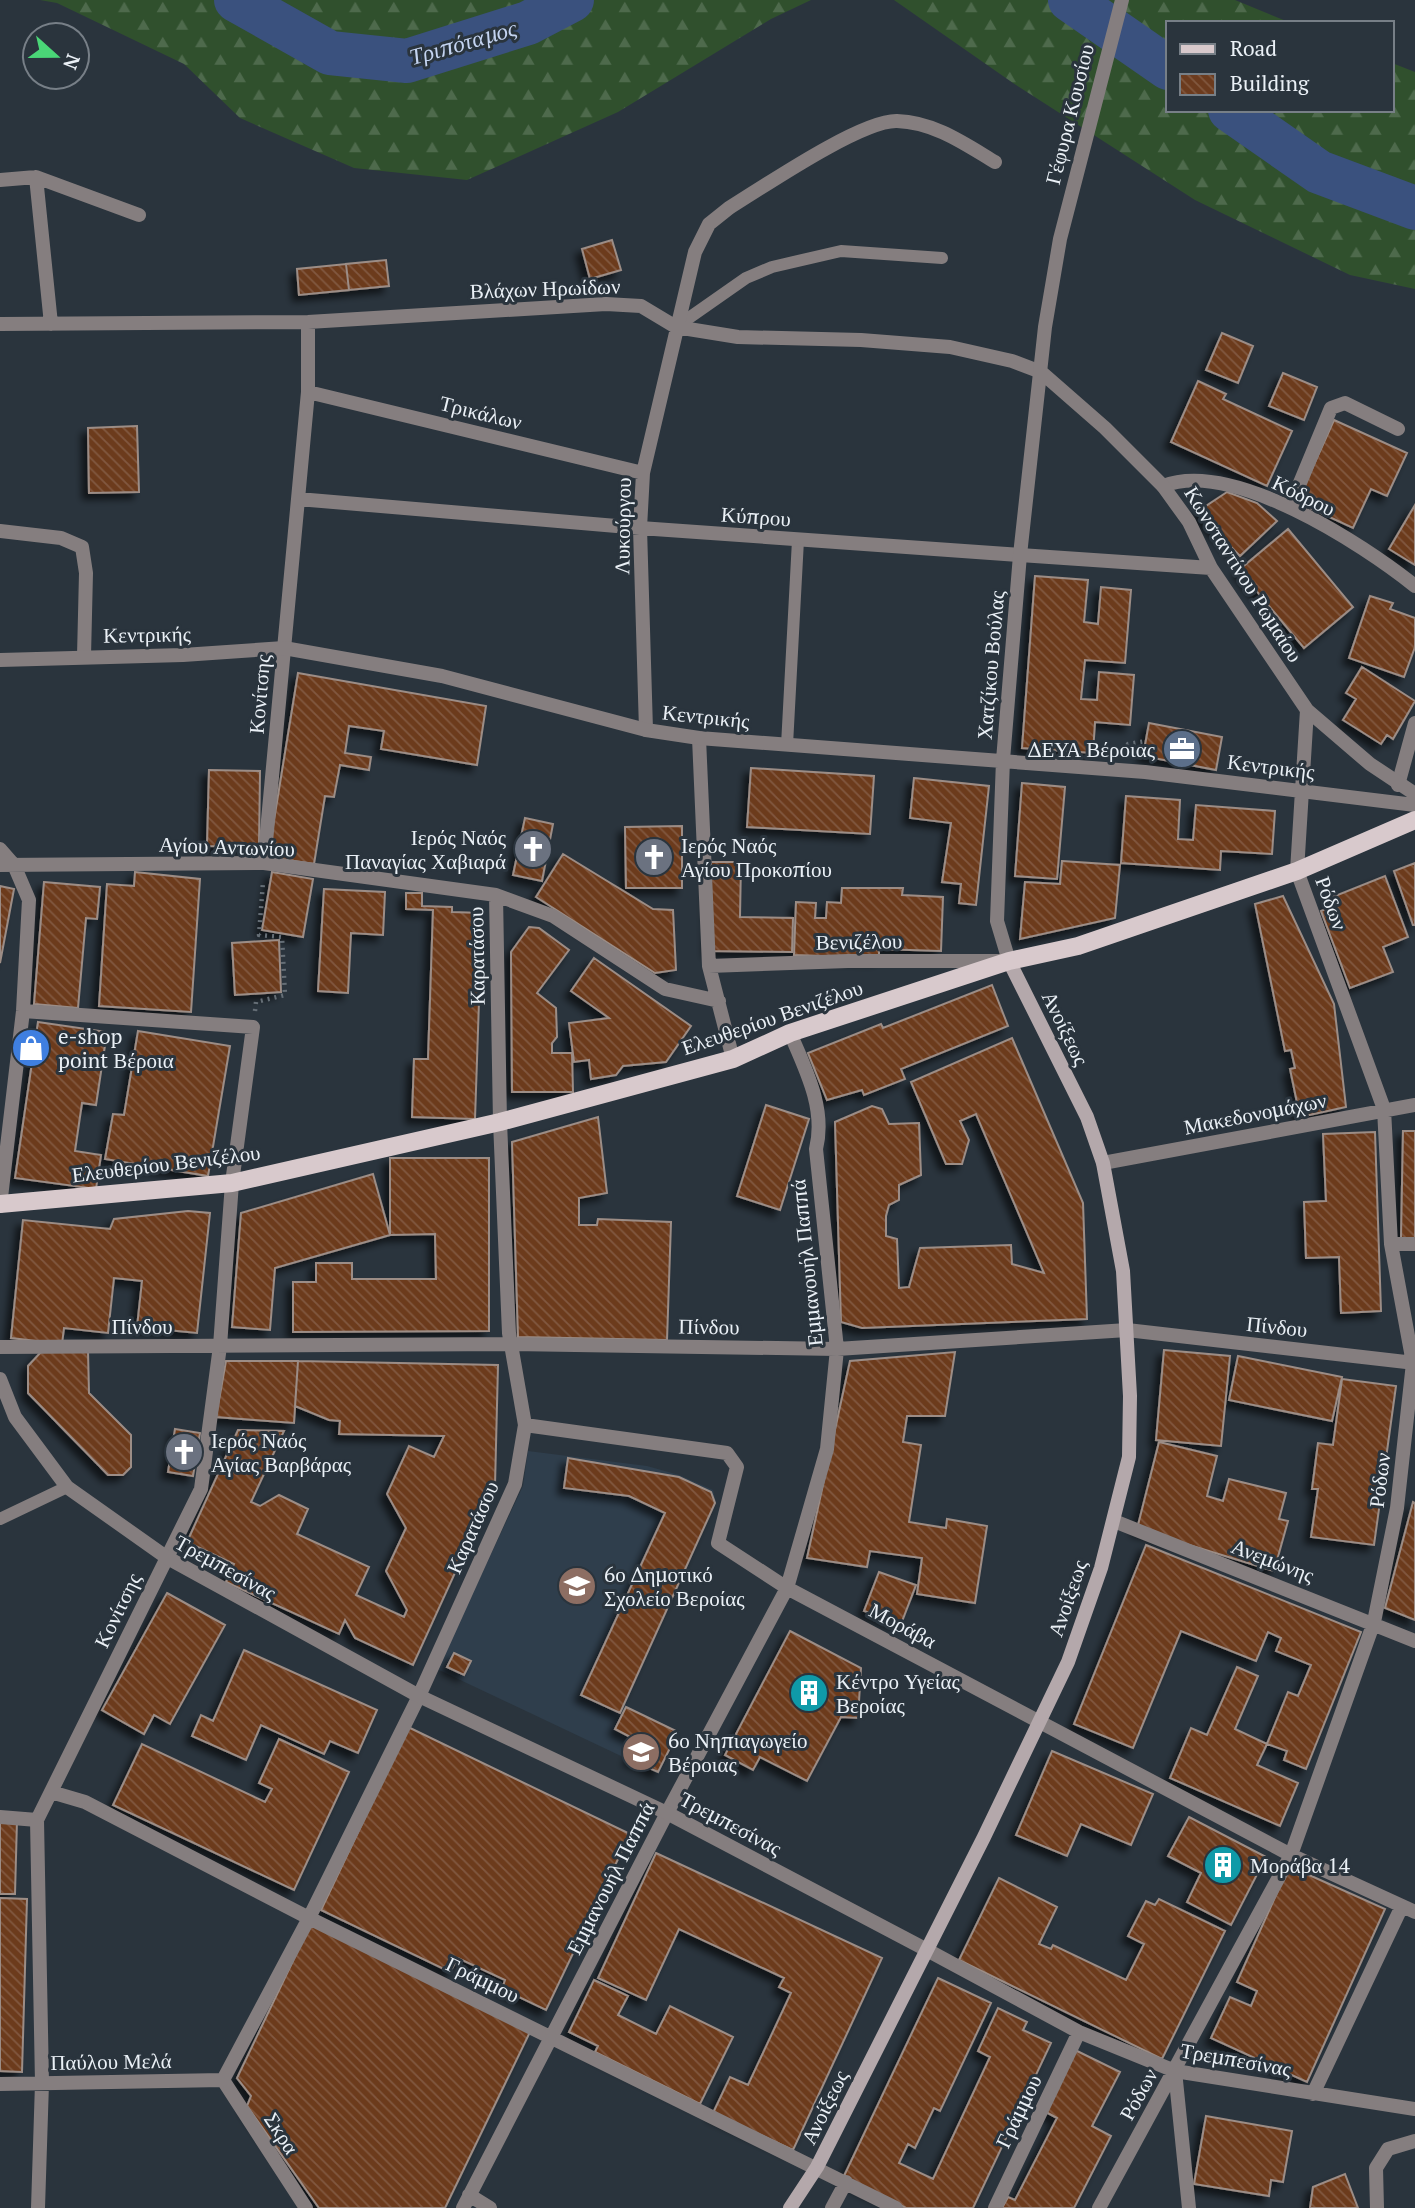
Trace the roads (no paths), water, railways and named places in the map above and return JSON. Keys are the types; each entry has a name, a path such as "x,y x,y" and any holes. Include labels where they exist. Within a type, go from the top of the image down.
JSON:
{"main road":[{"name":"Ελευθερίου Βενιζέλου","path":"0,1205 232,1183 500,1122 733,1059 790,1033 1009,961 1078,946 1297,871 1415,820"},
{"name":"Ανοίξεως","path":"790,2208 817,2167 1068,1662 1114,1521 1129,1457 1123,1270 1103,1163 1087,1117 1009,961"}],"street":[{"name":"Γέφυρα Κουσίου","path":"1041,372 1060,239 1122,0"},
{"name":"Λυκούργου","path":"646,730 640,528 643,473 695,252 709,224 729,208 862,130 893,120 916,123 949,134 995,162"},
{"path":"0,180 36,177 139,215"},
{"path":"36,177 51,324"},
{"name":"Βλάχων Ηρωίδων","path":"0,324 308,322 606,304 641,306 676,327 738,337 861,340 950,348 1012,361 1041,372 1105,428 1163,486"},
{"name":"Κονίτσης","path":"264,863 308,392 308,322"},
{"name":"Χατζίκου Βούλας","path":"1009,961 997,921 1003,760 1020,555 1041,372"},
{"name":"Τρικάλων","path":"308,392 643,473"},
{"path":"1290,507 1331,408 1345,404 1398,429"},
{"name":"Κόδρου","path":"1163,486 1176,481 1214,481 1290,507 1385,562 1415,586"},
{"name":"Κωνσταντίνου Ρωμαίου","path":"1163,486 1189,522 1210,568 1307,710 1398,785 1415,794"},
{"name":"Κύπρου","path":"298,499 798,540 1210,568"},
{"path":"0,531 61,538 82,547 86,573 84,656"},
{"name":"Κεντρικής","path":"0,660 183,655 284,648 442,676 646,730 699,738 1144,772 1415,805"},
{"name":"Ρόδων","path":"1099,2208 1291,1855 1374,1622 1397,1508 1414,1363 1391,1244 1384,1109 1297,871 1307,710"},
{"path":"1398,785 1415,723"},
{"path":"699,738 709,966 733,1059"},
{"path":"0,849 29,900 23,1011 0,1205"},
{"name":"Αγίου Αντωνίου","path":"7,865 264,863 496,895 553,916 665,989 719,1001"},
{"name":"Καρατάσου","path":"223,2080 309,1918 419,1696 515,1484 525,1425 512,1344 500,1122 496,895"},
{"name":"Βενιζέλου","path":"709,966 848,961 1009,961"},
{"name":"Κονίτσης","path":"23,1011 253,1027 232,1183 220,1346 201,1489 37,1820 42,2083 38,2208"},
{"name":"Εμμανουήλ Παππά","path":"466,2202 667,1813 787,1588 827,1449 837,1349 816,1149 821,1128 808,1073 790,1033"},
{"name":"Μακεδονομάχων","path":"1103,1163 1415,1105"},
{"path":"1391,1244 1415,1244"},
{"name":"Πίνδου","path":"0,1347 512,1344 837,1349 1127,1330 1414,1363"},
{"name":"Τρεμπεσίνας","path":"0,1379 15,1417 67,1487 166,1558 419,1696 667,1813 1079,2032 1175,2071 1413,2110"},
{"name":"Μοράβα","path":"525,1425 727,1453 737,1467 718,1543 787,1588 1291,1855 1409,1909"},
{"name":"Ανεμώνης","path":"1114,1521 1374,1622 1415,1641"},
{"name":"Γράμμου","path":"51,1792 85,1802 309,1918 553,2036 896,2208"},
{"path":"0,1817 37,1820"},
{"path":"1313,2094 1409,1909"},
{"name":"Γράμμου","path":"995,2208 1079,2032"},
{"path":"1175,2071 1189,2208"},
{"name":"Παύλου Μελά","path":"0,2084 223,2080"},
{"name":"Σκρα","path":"223,2080 306,2208"},
{"path":"1377,2208 1376,2168 1388,2149 1415,2141"},
{"path":"832,2208 846,2182"},
{"path":"466,2202 490,2208"}],"lane":[{"path":"676,327 746,278 772,267 841,251 942,258"},
{"path":"787,745 798,540"},
{"path":"0,1519 67,1487"}],"waterway":[{"name":"Τριπόταμος","path":"236,0 330,53 407,61 528,23 572,0"},
{"name":"Τριπόταμος","path":"1070,0 1166,67"},
{"name":"Τριπόταμος","path":"1233,112 1319,172 1415,208"}],"place":[{"name":"ΔΕΥΑ Βέροιας","path":"1182,749"},
{"name":"Ιερός Ναός Παναγίας Χαβιαρά","path":"533,849"},
{"name":"Ιερός Ναός Αγίου Προκοπίου","path":"654,857"},
{"name":"e-shop point Βέροια","path":"31,1048"},
{"name":"Ιερός Ναός Αγίας Βαρβάρας","path":"184,1452"},
{"name":"6ο Δημοτικό Σχολείο Βεροίας","path":"577,1586"},
{"name":"Κέντρο Υγείας Βεροίας","path":"809,1693"},
{"name":"6ο Νηπιαγωγείο Βέροιας","path":"641,1752"},
{"name":"Μοράβα 14","path":"1223,1865"}]}
